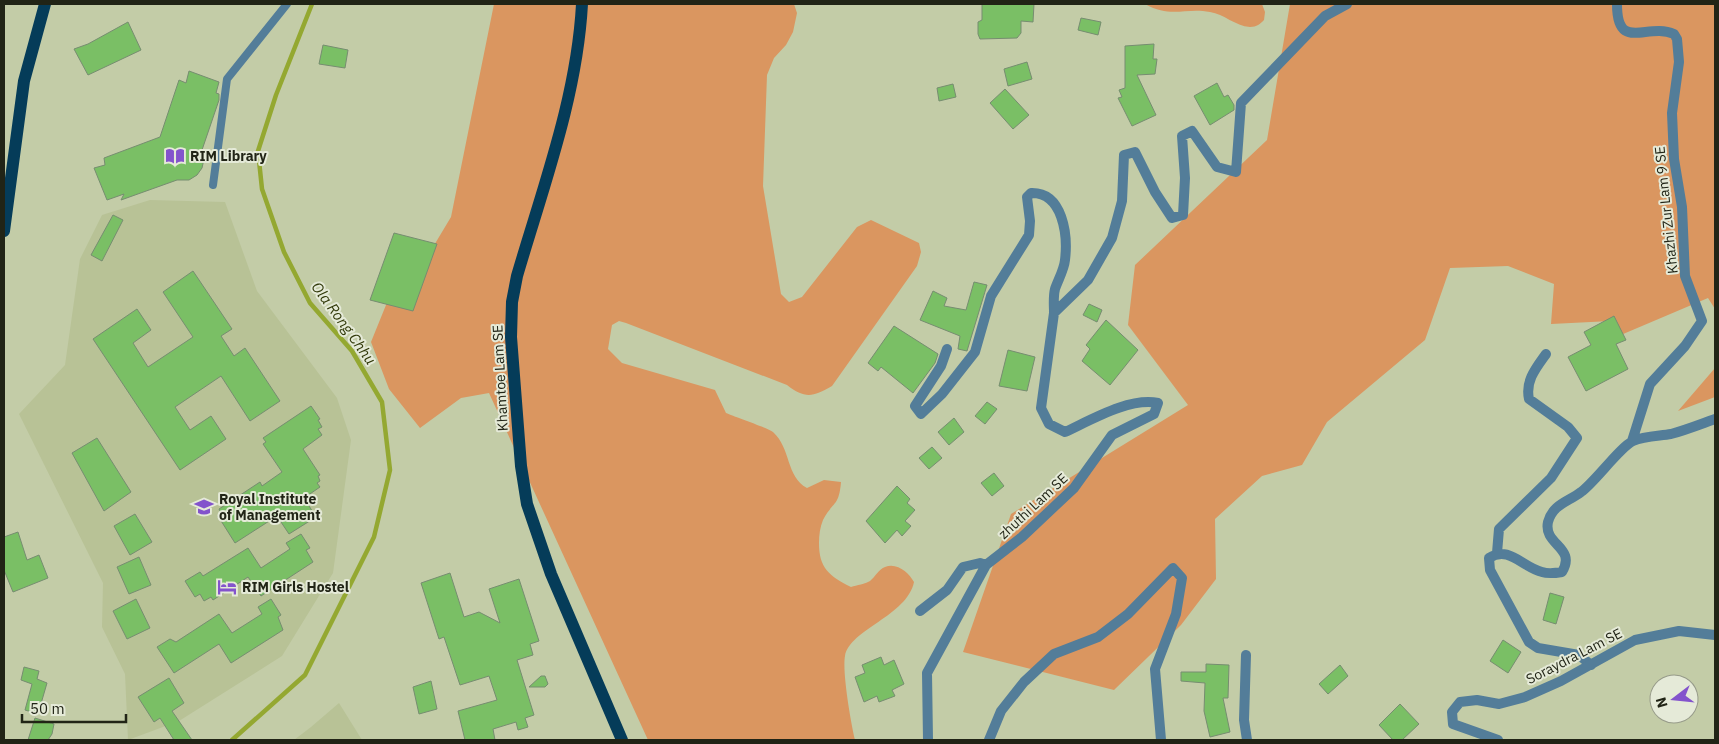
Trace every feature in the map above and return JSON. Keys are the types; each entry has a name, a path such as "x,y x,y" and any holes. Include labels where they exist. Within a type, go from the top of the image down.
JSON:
{"main road":[{"path":"4,231 24,81 45,4"},
{"name":"Khamtoe Lam SE","path":"582,4 576,65 568,104 517,276 512,302 511,336 521,466 527,504 551,574 622,740"}],"street":[{"path":"1054,313 1088,280 1112,238 1122,201 1124,156 1135,152 1155,192 1172,218 1183,215 1185,178 1182,136 1192,131 1218,167 1236,172 1241,103 1324,16 1347,4"},
{"name":"Khazhi Zur Lam 9 SE","path":"1616,4 1617,21 1621,28 1631,33 1668,31 1674,34 1677,40 1679,62 1672,113 1674,159 1682,207 1686,276 1702,321 1686,346 1650,384 1632,441"},
{"path":"947,349 941,366 915,406 921,414 942,394 975,352 991,296 1029,235 1030,221 1027,198 1031,193 1041,192 1051,199 1064,221 1065,260 1055,292 1054,313"},
{"name":"zhuthi Lam SE","path":"928,740 927,673 986,565 1022,537 1074,488 1112,435 1154,414 1158,403 1145,400 1101,414 1065,432 1050,424 1041,408 1054,313"},
{"path":"1498,552 1499,529 1551,478 1577,438 1568,427 1529,399 1527,388 1534,371 1546,354"},
{"path":"1591,665 1579,655 1538,648 1529,642 1490,570 1489,558 1498,552 1507,553 1528,567 1545,573 1562,572 1568,563 1567,558 1549,534 1548,524 1552,513 1559,504 1581,492 1632,441 1674,433 1715,420"},
{"path":"920,611 947,590 963,567 980,563 986,565"},
{"path":"989,740 1001,711 1024,682 1042,665 1054,654 1098,638 1128,614 1173,568 1182,578 1176,614 1155,669 1161,740"},
{"name":"Soraydra Lam SE","path":"1498,740 1453,724 1452,712 1460,702 1477,700 1499,704 1516,699 1561,681 1635,640 1679,631 1715,635"},
{"path":"1246,655 1244,720 1247,740"}],"lane":[{"path":"213,186 227,80 287,4"}],"shaded area":[{"path":"494,4 794,4 797,13 793,32 786,45 774,58 767,75 763,186 781,294 789,302 802,297 857,227 871,220 919,243 921,252 917,266 832,386 814,394 799,393 787,385 619,321 612,325 608,349 622,363 715,390 726,413 773,432 783,446 795,477 807,488 824,480 841,482 839,496 823,520 819,534 821,559 831,575 851,587 870,581 883,568 894,566 906,572 914,582 909,594 901,604 857,638 849,646 845,656 846,685 855,740 648,740 489,393 461,398 420,428 389,389 371,342 401,268 427,257 451,217"},
{"path":"1145,4 1262,4 1265,12 1264,20 1260,24 1250,27 1239,25 1210,12 1171,12"},
{"path":"1290,4 1715,4 1715,309 1708,298 1609,340 1611,321 1551,324 1554,284 1508,266 1450,268 1425,340 1327,422 1302,465 1262,476 1215,519 1216,579 1181,625 1114,690 963,652 1011,514 1188,405 1128,325 1135,265 1267,140"},
{"name":"Royal Institute of Management","path":"150,200 225,202 257,291 337,398 351,440 333,573 282,656 179,721 128,740 125,674 102,627 103,583 19,414 65,365 80,259 102,215"},
{"path":"1715,368 1715,397 1678,411"},
{"path":"339,703 362,740 294,740 311,727"}],"building":[{"path":"982,4 1034,4 1033,22 1021,21 1021,33 1017,38 980,39 978,22 982,20"},
{"path":"1081,18 1101,22 1098,35 1078,30"},
{"path":"128,22 141,50 88,75 74,49 88,44"},
{"path":"1154,44 1153,59 1157,59 1155,74 1137,75 1156,115 1132,126 1118,98 1122,97 1119,90 1125,88 1125,46"},
{"path":"323,45 348,50 345,68 319,64"},
{"path":"1027,62 1032,79 1008,86 1004,69"},
{"path":"189,71 219,82 216,93 219,94 219,100 202,150 204,159 202,168 197,175 189,180 177,180 121,200 124,194 107,200 94,168 105,165 104,158 160,137 179,80 186,83"},
{"path":"1217,83 1224,97 1228,95 1234,105 1234,110 1210,125 1194,96"},
{"path":"953,84 956,97 939,101 937,88"},
{"path":"1005,89 1029,115 1013,129 990,103"},
{"path":"113,215 123,220 102,261 91,255"},
{"path":"394,233 437,244 413,311 370,300"},
{"name":"Royal Institute of Management","path":"193,271 232,329 221,336 234,356 245,348 280,401 250,421 221,376 175,407 190,430 211,416 226,439 180,470 93,339 137,309 151,330 133,343 148,367 193,337 163,292"},
{"path":"974,282 987,285 967,351 958,349 960,336 920,320 933,291 947,298 944,306 966,310"},
{"path":"1089,304 1102,310 1097,322 1083,315"},
{"path":"1614,316 1626,340 1616,344 1628,369 1586,391 1568,357 1591,345 1584,332"},
{"path":"1106,320 1138,350 1110,385 1082,361 1090,349 1086,345"},
{"path":"894,326 938,354 935,363 913,393 881,367 878,371 868,363"},
{"path":"1008,350 1035,357 1027,391 999,386"},
{"path":"987,402 997,409 985,424 975,416"},
{"path":"311,406 320,419 318,420 322,427 318,429 322,435 303,449 320,475 318,476 320,481 317,483 320,487 304,498 316,517 289,534 277,516 235,543 218,516 221,513 219,509 260,482 262,486 282,472 263,444 266,442 263,438"},
{"path":"954,418 964,432 949,445 938,432"},
{"path":"97,438 131,492 104,511 72,453"},
{"path":"932,447 942,458 929,469 919,458"},
{"path":"994,473 1004,486 992,496 981,483"},
{"path":"897,486 910,499 907,503 915,510 905,521 911,526 902,536 897,530 885,543 866,521"},
{"path":"135,514 152,542 130,555 114,526"},
{"path":"18,532 27,560 39,555 48,578 13,592 4,570 4,537"},
{"path":"301,534 310,548 306,550 313,562 261,596 248,577 213,600 211,597 204,601 200,594 195,597 185,581 200,572 203,576 248,548 261,568 290,549 286,543"},
{"path":"139,557 151,585 129,594 117,567"},
{"path":"450,573 464,617 479,612 500,623 489,589 519,579 539,641 530,644 533,655 517,660 534,715 525,718 528,727 518,730 516,722 493,729 495,740 465,740 458,711 497,700 489,676 460,685 444,637 439,639 421,583"},
{"path":"1550,593 1564,597 1556,624 1543,620"},
{"path":"136,599 150,628 127,639 113,611"},
{"path":"271,599 281,615 278,617 283,630 231,663 219,644 174,673 157,647 170,639 176,642 219,614 232,633 262,614 258,607"},
{"path":"1503,640 1521,652 1508,673 1490,661"},
{"path":"881,657 884,665 894,660 904,684 892,690 895,696 879,702 877,696 864,702 855,677 865,673 862,665"},
{"path":"1206,664 1229,665 1228,698 1223,698 1230,732 1210,737 1204,711 1205,683 1181,681 1181,672 1206,672"},
{"path":"1340,665 1348,676 1328,694 1319,684"},
{"path":"24,667 39,671 37,679 47,683 38,714 25,710 32,684 21,680"},
{"path":"541,676 545,676 548,684 545,687 529,687"},
{"path":"169,678 184,703 172,711 192,740 174,740 160,718 154,722 138,697"},
{"path":"431,681 437,709 419,714 413,687"},
{"path":"1400,704 1419,724 1402,740 1393,740 1379,725"},
{"path":"35,718 54,724 52,734 48,740 28,740"}],"waterway":[{"name":"Ola Rong Chhu","path":"232,740 305,675 374,537 390,470 382,402 352,351 310,303 284,252 262,189 258,151 276,95 312,4"}],"place":[{"name":"RIM Library","path":"175,156"},
{"name":"Royal Institute of Management","path":"204,507"},
{"name":"RIM Girls Hostel","path":"227,587"}]}
